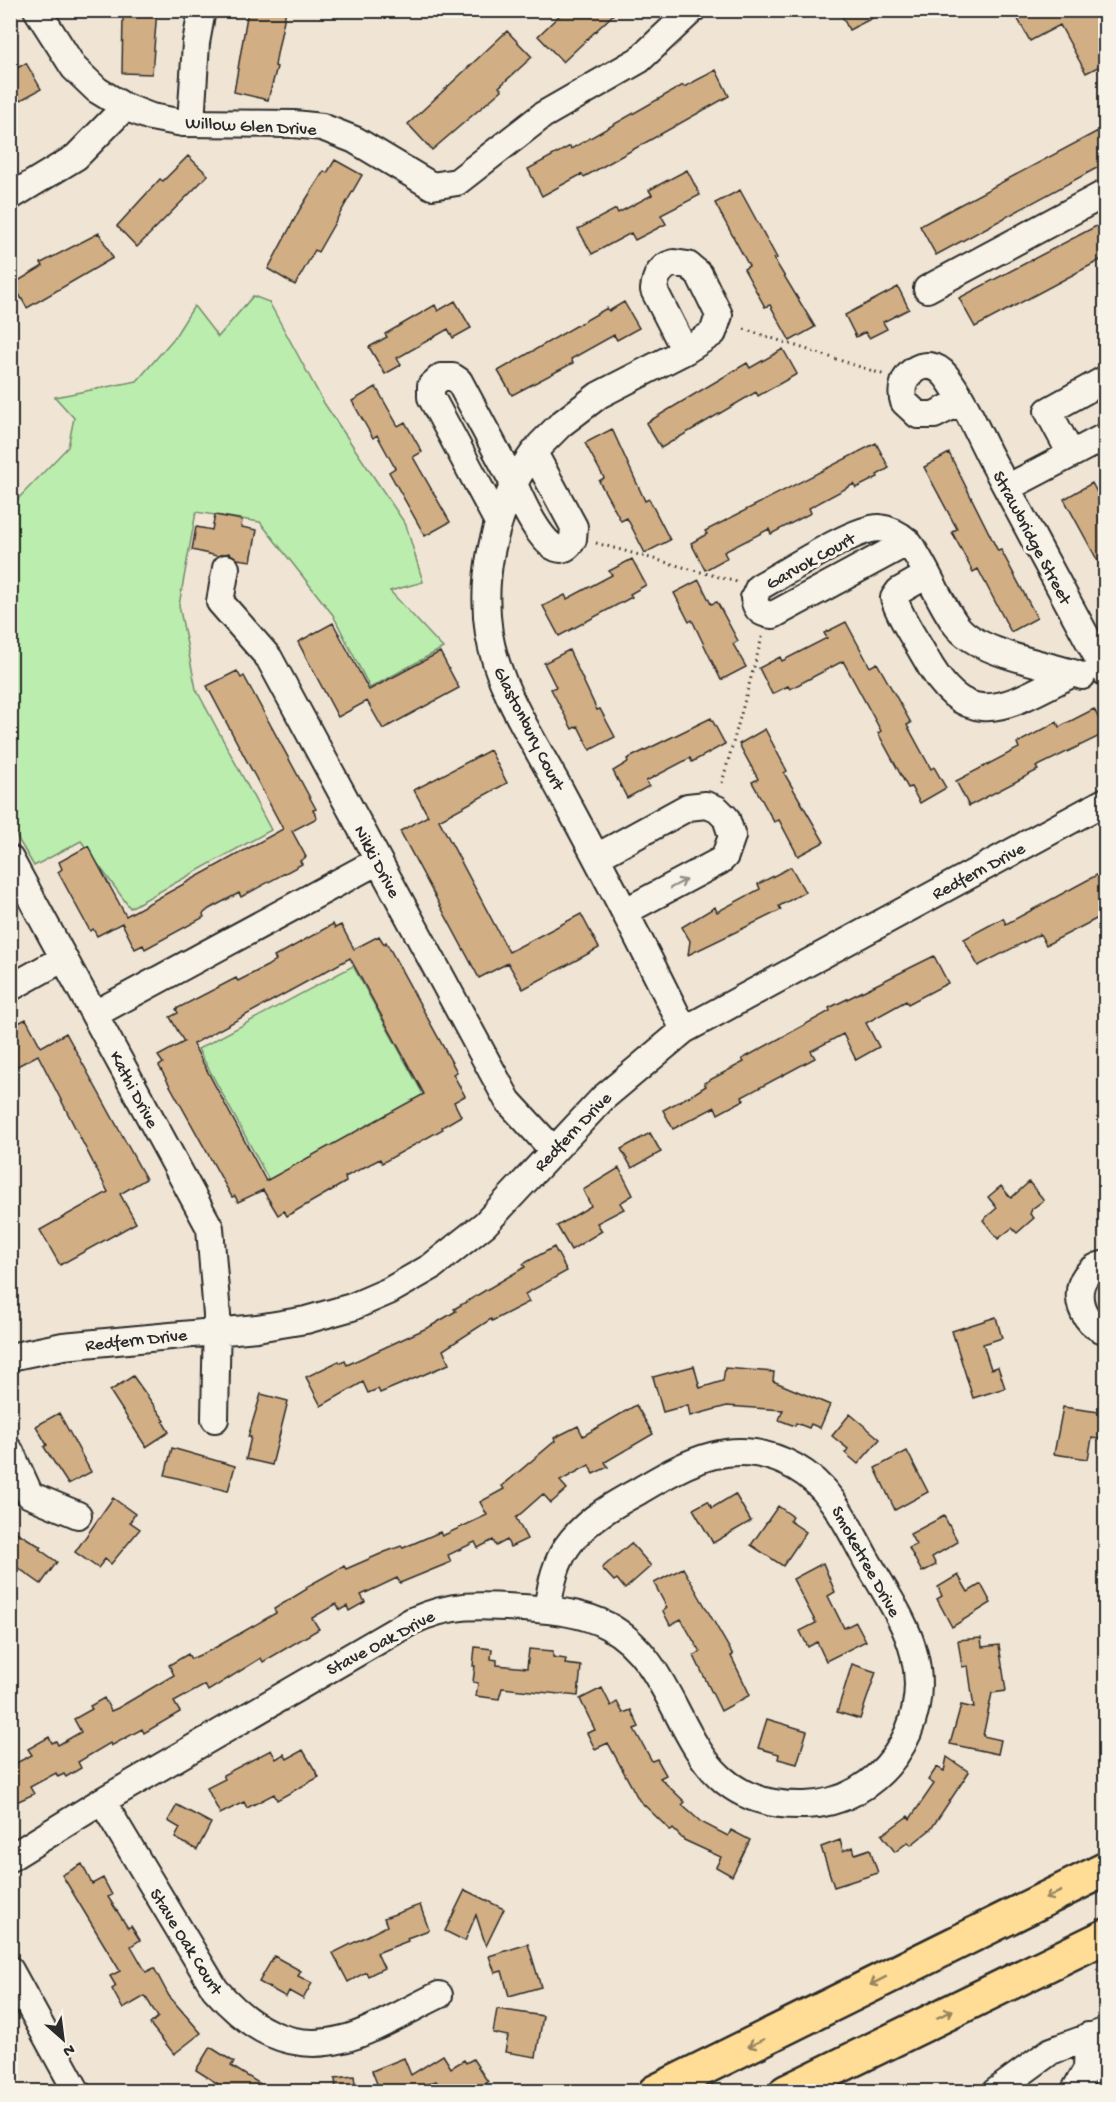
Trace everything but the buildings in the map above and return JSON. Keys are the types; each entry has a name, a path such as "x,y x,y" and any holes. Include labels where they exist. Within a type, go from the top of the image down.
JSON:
{"highway":[{"path":"655,2091 1106,1869"},
{"path":"786,2091 1106,1936"}],"street":[{"name":"Willow Glen Drive","path":"37,10 74,68 97,90 125,107 163,120 191,123 294,124 322,127 356,140 432,186 457,182 543,115 639,60 692,10"},
{"path":"191,123 196,43 202,10"},
{"path":"10,197 49,176 83,152 125,107"},
{"path":"927,289 1106,193"},
{"name":"Glastonbury Court","path":"684,1030 626,911 510,695 495,659 488,625 486,578 498,522 514,484 534,453 561,424 594,399 685,351"},
{"path":"498,522 432,399 430,391 435,381 446,376 459,381 547,544 555,548 571,543 574,527 534,453"},
{"path":"1071,454 1048,411 1106,379"},
{"name":"Strawbridge Street","path":"960,402 1106,673"},
{"path":"1007,488 1106,436"},
{"name":"Garvok Court","path":"884,529 908,542 773,615 766,614 756,607 754,598 759,588 861,532 884,529"},
{"path":"908,542 956,625 969,638 989,648 1106,683"},
{"name":"Nikki Drive","path":"226,568 220,602 269,658 508,1101 553,1150"},
{"path":"927,575 899,591 894,598 936,677 953,696 968,704 985,708 1010,705 1073,673"},
{"name":"Redfern Drive","path":"10,1357 63,1346 276,1325 329,1314 381,1294 417,1276 485,1224 617,1085 684,1030 1106,801"},
{"path":"597,857 688,807 701,804 713,807 728,821 731,829 731,845 720,861 626,911"},
{"name":"Kathi Drive","path":"10,859 210,1228 216,1331 215,1419"},
{"path":"95,1014 378,861"},
{"path":"10,987 64,958"},
{"path":"1106,1264 1094,1268 1083,1280 1079,1295 1086,1318 1098,1328 1106,1331"},
{"path":"10,1451 30,1495 78,1515"},
{"name":"Smoketree Drive","path":"547,1610 552,1578 571,1541 600,1513 676,1468 706,1456 738,1452 769,1456 799,1469 829,1495 839,1509 907,1635 917,1665 917,1705 904,1743 880,1774 854,1793"},
{"name":"Stave Oak Drive","path":"10,1858 102,1801 432,1612 474,1604 576,1614 607,1626 628,1640 651,1667 701,1756 717,1774 737,1789 775,1804 807,1805 831,1801 854,1793"},
{"name":"Stave Oak Court","path":"102,1801 215,1989 236,2014 250,2024 288,2039 321,2043 337,2040 439,1995"},
{"path":"10,1970 77,2091"},
{"path":"995,2091 1051,2051 1097,2033"},
{"path":"1074,2091 1087,2070 1097,2033"}],"path":[{"path":"744,329 887,376"},
{"path":"596,543 739,582"},
{"path":"722,783 764,632"}],"green space":[{"path":"253,296 269,302 324,403 406,525 423,582 390,591 443,648 370,688 333,615 260,522 196,512 179,605 196,689 271,830 130,908 81,841 34,866 11,827 11,506 68,447 74,418 55,397 137,381 174,338 194,306 218,337"},
{"path":"353,966 424,1096 269,1180 198,1049"}]}
